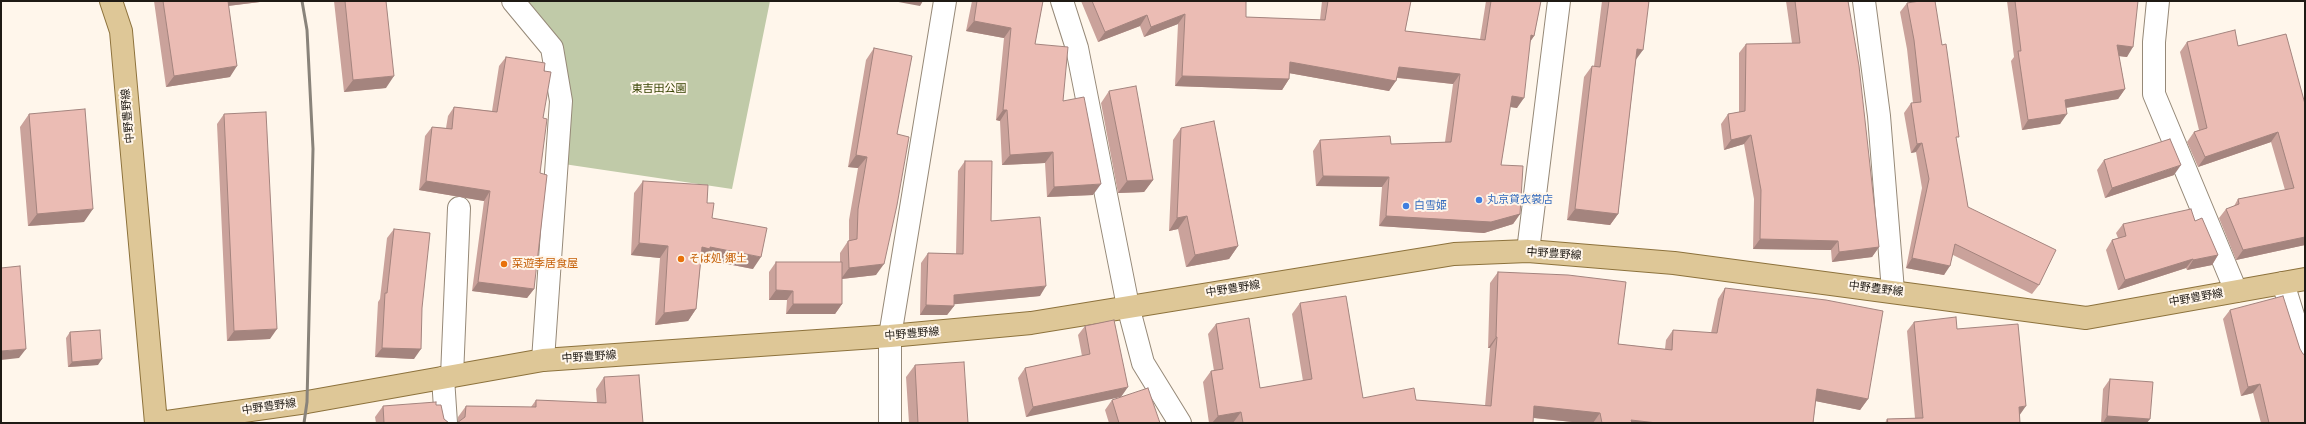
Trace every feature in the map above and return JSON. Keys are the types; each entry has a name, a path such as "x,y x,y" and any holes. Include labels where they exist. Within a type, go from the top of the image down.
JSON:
{"main road":[{"name":"中野豊野線","path":"111,1 121,31 156,423"},
{"name":"中野豊野線","path":"160,423 307,402 543,360 890,336 1031,323 1454,254 1528,251 1674,263 1893,291 2086,318 2305,279"}],"street":[{"path":"513,1 552,48 561,101 543,360"},
{"path":"890,423 890,336 945,1"},
{"path":"1062,1 1077,48 1128,306 1143,363 1180,423"},
{"path":"1528,251 1559,1"},
{"path":"1864,1 1879,116 1893,291"},
{"path":"2158,1 2154,42 2154,94 2236,291"},
{"path":"446,423 459,208"},
{"path":"2283,283 2305,354"}],"green space":[{"name":"東吉田公園","path":"513,1 770,1 732,189 557,163 552,48"}],"building":[{"path":"163,1 228,1 237,66 174,76"},
{"path":"345,1 386,1 394,76 353,80"},
{"path":"977,1 1043,1 1035,44 1068,47 1063,101 1084,97 1101,184 1054,187 1053,152 1010,155 1007,110 1003,110 1011,28 974,21"},
{"path":"1092,1 1246,1 1246,17 1325,20 1328,1 1411,1 1405,31 1485,40 1491,1 1541,1 1534,36 1531,35 1524,98 1512,96 1501,165 1523,166 1520,214 1491,222 1386,216 1389,177 1323,176 1320,140 1390,136 1391,144 1451,142 1460,74 1399,67 1396,81 1290,62 1289,79 1182,76 1185,14 1151,27 1147,15 1105,32"},
{"path":"1609,1 1649,1 1643,50 1637,49 1618,214 1575,209 1592,66 1600,67"},
{"path":"1795,1 1848,1 1859,66 1879,247 1839,252 1838,241 1760,239 1761,190 1751,135 1731,140 1728,114 1745,111 1746,44 1800,43"},
{"path":"1935,1 1942,45 1946,44 1959,137 1956,137 1968,207 2056,250 2039,285 1955,244 1950,266 1912,258 1929,179 1922,143 1917,144 1911,103 1921,102 1914,40 1907,3"},
{"path":"2015,1 2138,1 2133,47 2117,45 2125,89 2065,100 2067,114 2028,120 2018,51 2021,51"},
{"path":"2235,30 2238,46 2286,34 2305,104 2305,237 2243,250 2226,209 2239,204 2238,199 2294,188 2278,132 2205,157 2194,132 2207,128 2187,42"},
{"path":"874,48 912,56 897,134 909,137 897,205 884,264 849,268 848,241 857,239 858,209 867,157 856,155"},
{"path":"506,57 545,63 544,71 551,72 543,118 547,119 540,173 547,175 534,289 478,282 490,191 426,181 432,127 452,129 454,107 497,112"},
{"path":"1136,86 1153,180 1127,181 1109,91"},
{"path":"85,109 93,209 37,214 29,114"},
{"path":"266,112 277,329 234,331 224,114"},
{"path":"1214,121 1238,246 1195,255 1187,216 1177,218 1181,128"},
{"path":"2170,139 2181,165 2112,188 2104,160"},
{"path":"965,161 992,161 991,221 1040,217 1046,286 954,295 954,306 926,305 928,253 963,254"},
{"name":"そば処 郷土","path":"643,181 708,185 707,203 714,203 712,218 767,228 761,257 710,247 710,249 702,247 696,309 664,313 668,246 639,243"},
{"path":"2191,209 2195,221 2202,218 2218,255 2193,259 2125,280 2112,240 2126,236 2123,224"},
{"path":"394,229 430,233 422,308 421,349 382,348 385,293 387,293"},
{"path":"776,262 842,262 842,304 793,304 793,291 776,290"},
{"path":"20,266 26,349 1,351 1,268"},
{"path":"1498,272 1568,275 1626,282 1618,344 1672,350 1673,330 1717,333 1725,288 1826,300 1883,311 1868,399 1817,389 1813,423 1657,423 1631,420 1632,423 1602,423 1600,413 1534,406 1533,423 1243,423 1241,412 1218,416 1211,371 1223,369 1216,324 1249,318 1260,388 1312,379 1300,303 1346,296 1363,398 1414,388 1416,400 1491,406 1497,337"},
{"path":"2283,296 2300,349 2305,355 2305,423 2269,423 2260,384 2248,387 2230,310"},
{"path":"1956,317 1957,329 2018,324 2026,406 2019,407 2020,423 1888,423 1887,419 1923,418 1914,322"},
{"path":"1114,320 1128,387 1033,407 1025,368 1090,354 1085,326"},
{"path":"100,330 102,359 72,362 70,332"},
{"path":"964,362 968,423 918,423 915,365"},
{"path":"639,375 643,423 457,423 465,417 466,406 536,407 536,400 606,403 604,377"},
{"path":"2110,379 2153,382 2150,419 2107,416"},
{"path":"1148,388 1160,423 1119,423 1112,400"},
{"path":"436,402 436,405 441,405 444,419 449,423 384,423 383,406"}],"railway":[{"path":"302,1 307,30 313,149 307,402 304,423"}],"place":[{"name":"丸京貸衣裳店","path":"1479,200"},
{"name":"白雪姫","path":"1406,206"},
{"name":"そば処 郷土","path":"681,259"},
{"name":"菜遊季居食屋","path":"504,264"}]}
